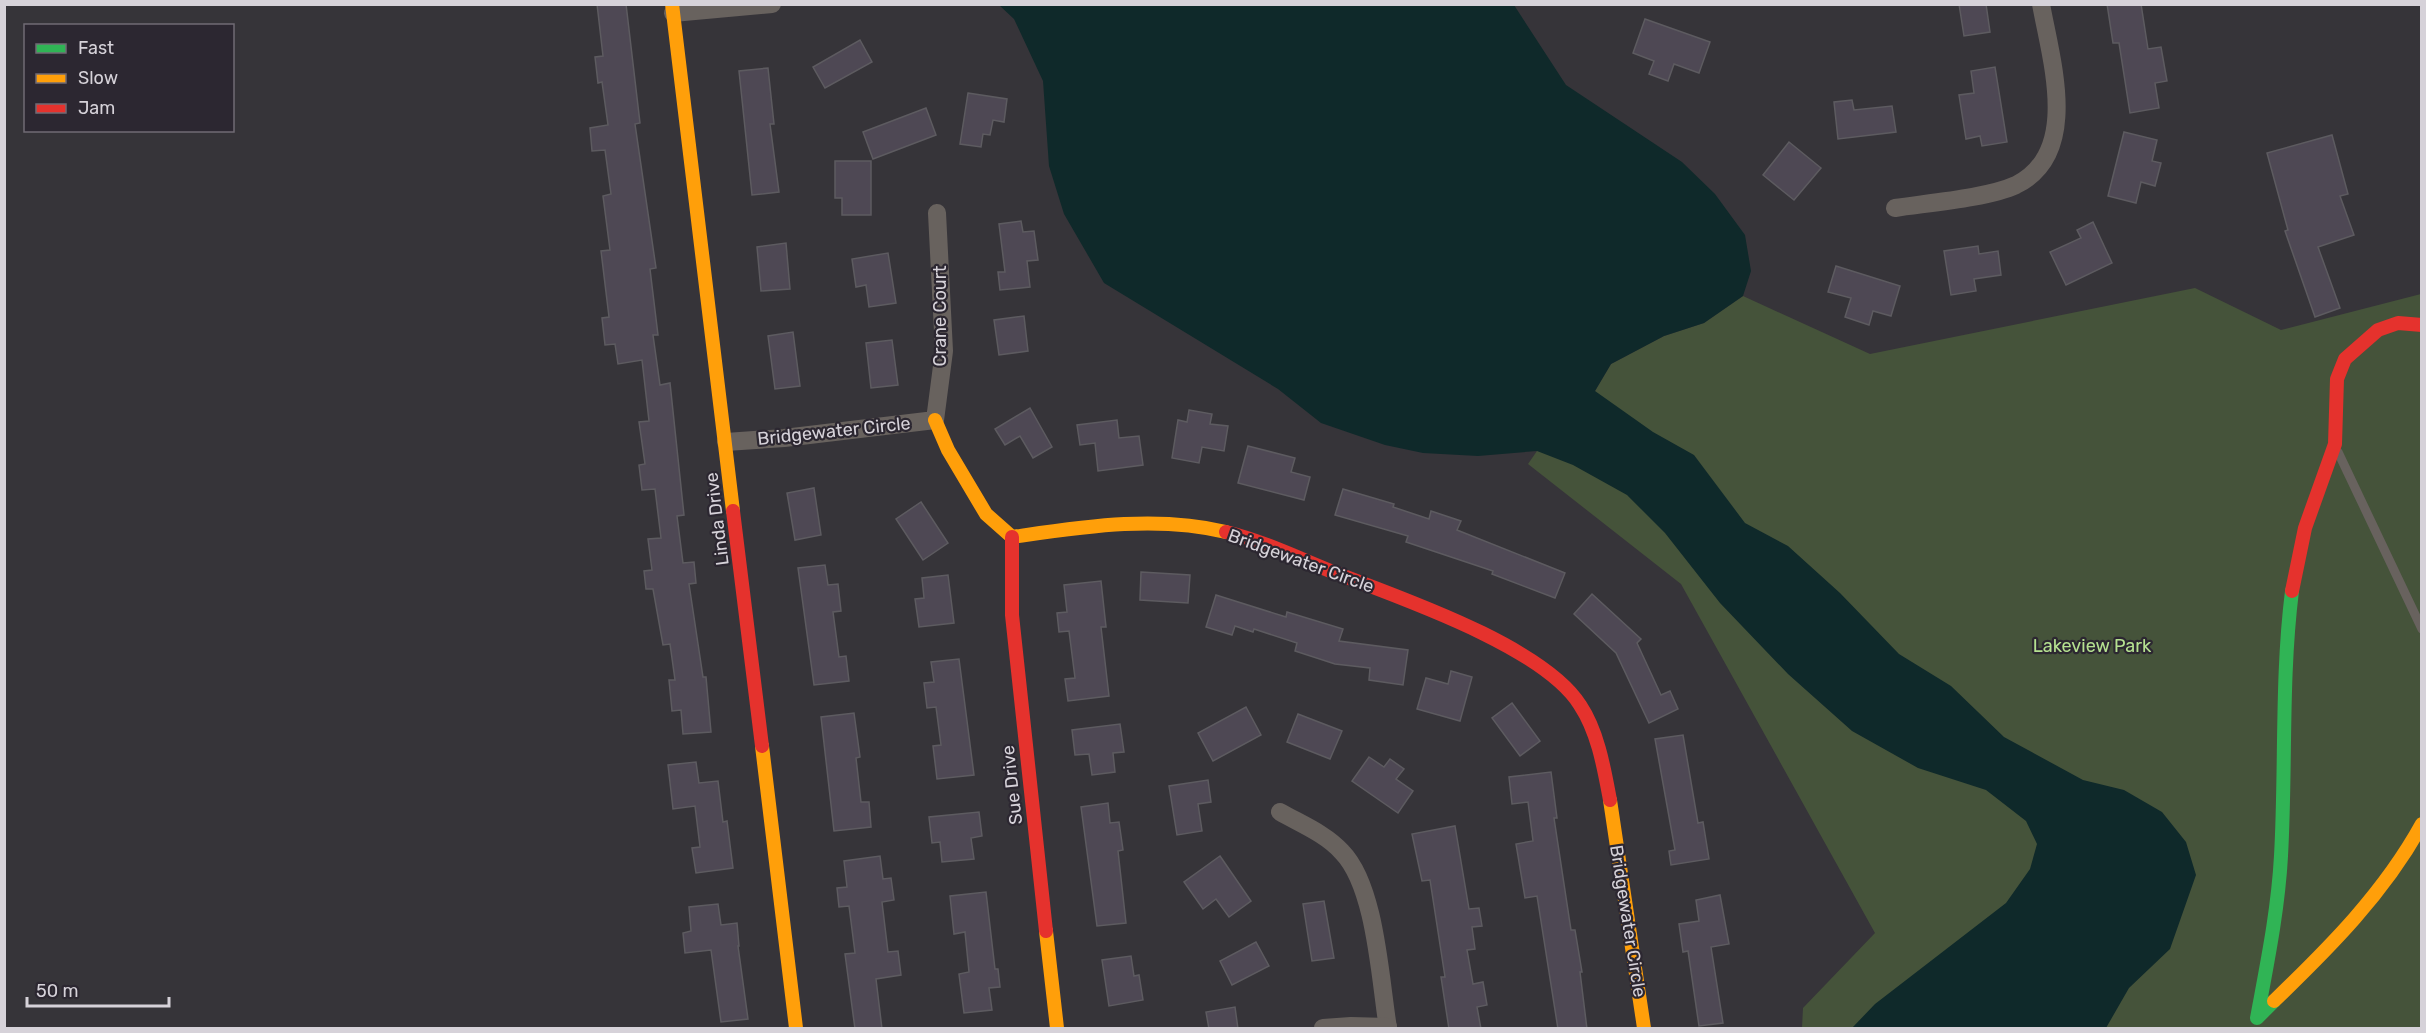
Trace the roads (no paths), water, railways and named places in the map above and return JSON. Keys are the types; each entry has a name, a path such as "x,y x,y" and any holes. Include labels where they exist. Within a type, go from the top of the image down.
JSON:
{"street":[{"path":"673,9 772,4"},
{"path":"1895,208 1994,192 2016,185 2036,171 2049,152 2056,130 2056,85 2041,4"},
{"name":"Linda Drive","path":"673,9 796,1029"},
{"name":"Crane Court","path":"935,420 944,351 938,213"},
{"path":"2255,1023 2275,925 2279,881 2284,792 2286,659 2292,593 2305,528 2335,444 2337,379 2344,359 2378,330 2398,323 2421,325"},
{"name":"Bridgewater Circle","path":"726,442 784,438 935,420 948,450 986,514 1012,537 1135,523 1201,527 1244,537 1492,638 1549,672 1579,702 1597,741 1611,805 1644,1029"},
{"name":"Sue Drive","path":"1012,537 1012,615 1057,1029"},
{"path":"1280,812 1325,838 1342,852 1355,870 1369,911 1388,1028 1351,1026 1323,1029"},
{"path":"2255,1023 2366,907 2406,855 2421,824"}],"lane":[{"path":"2335,444 2421,629"}],"park label":[{"name":"Lakeview Park","path":"2092,646"}]}
